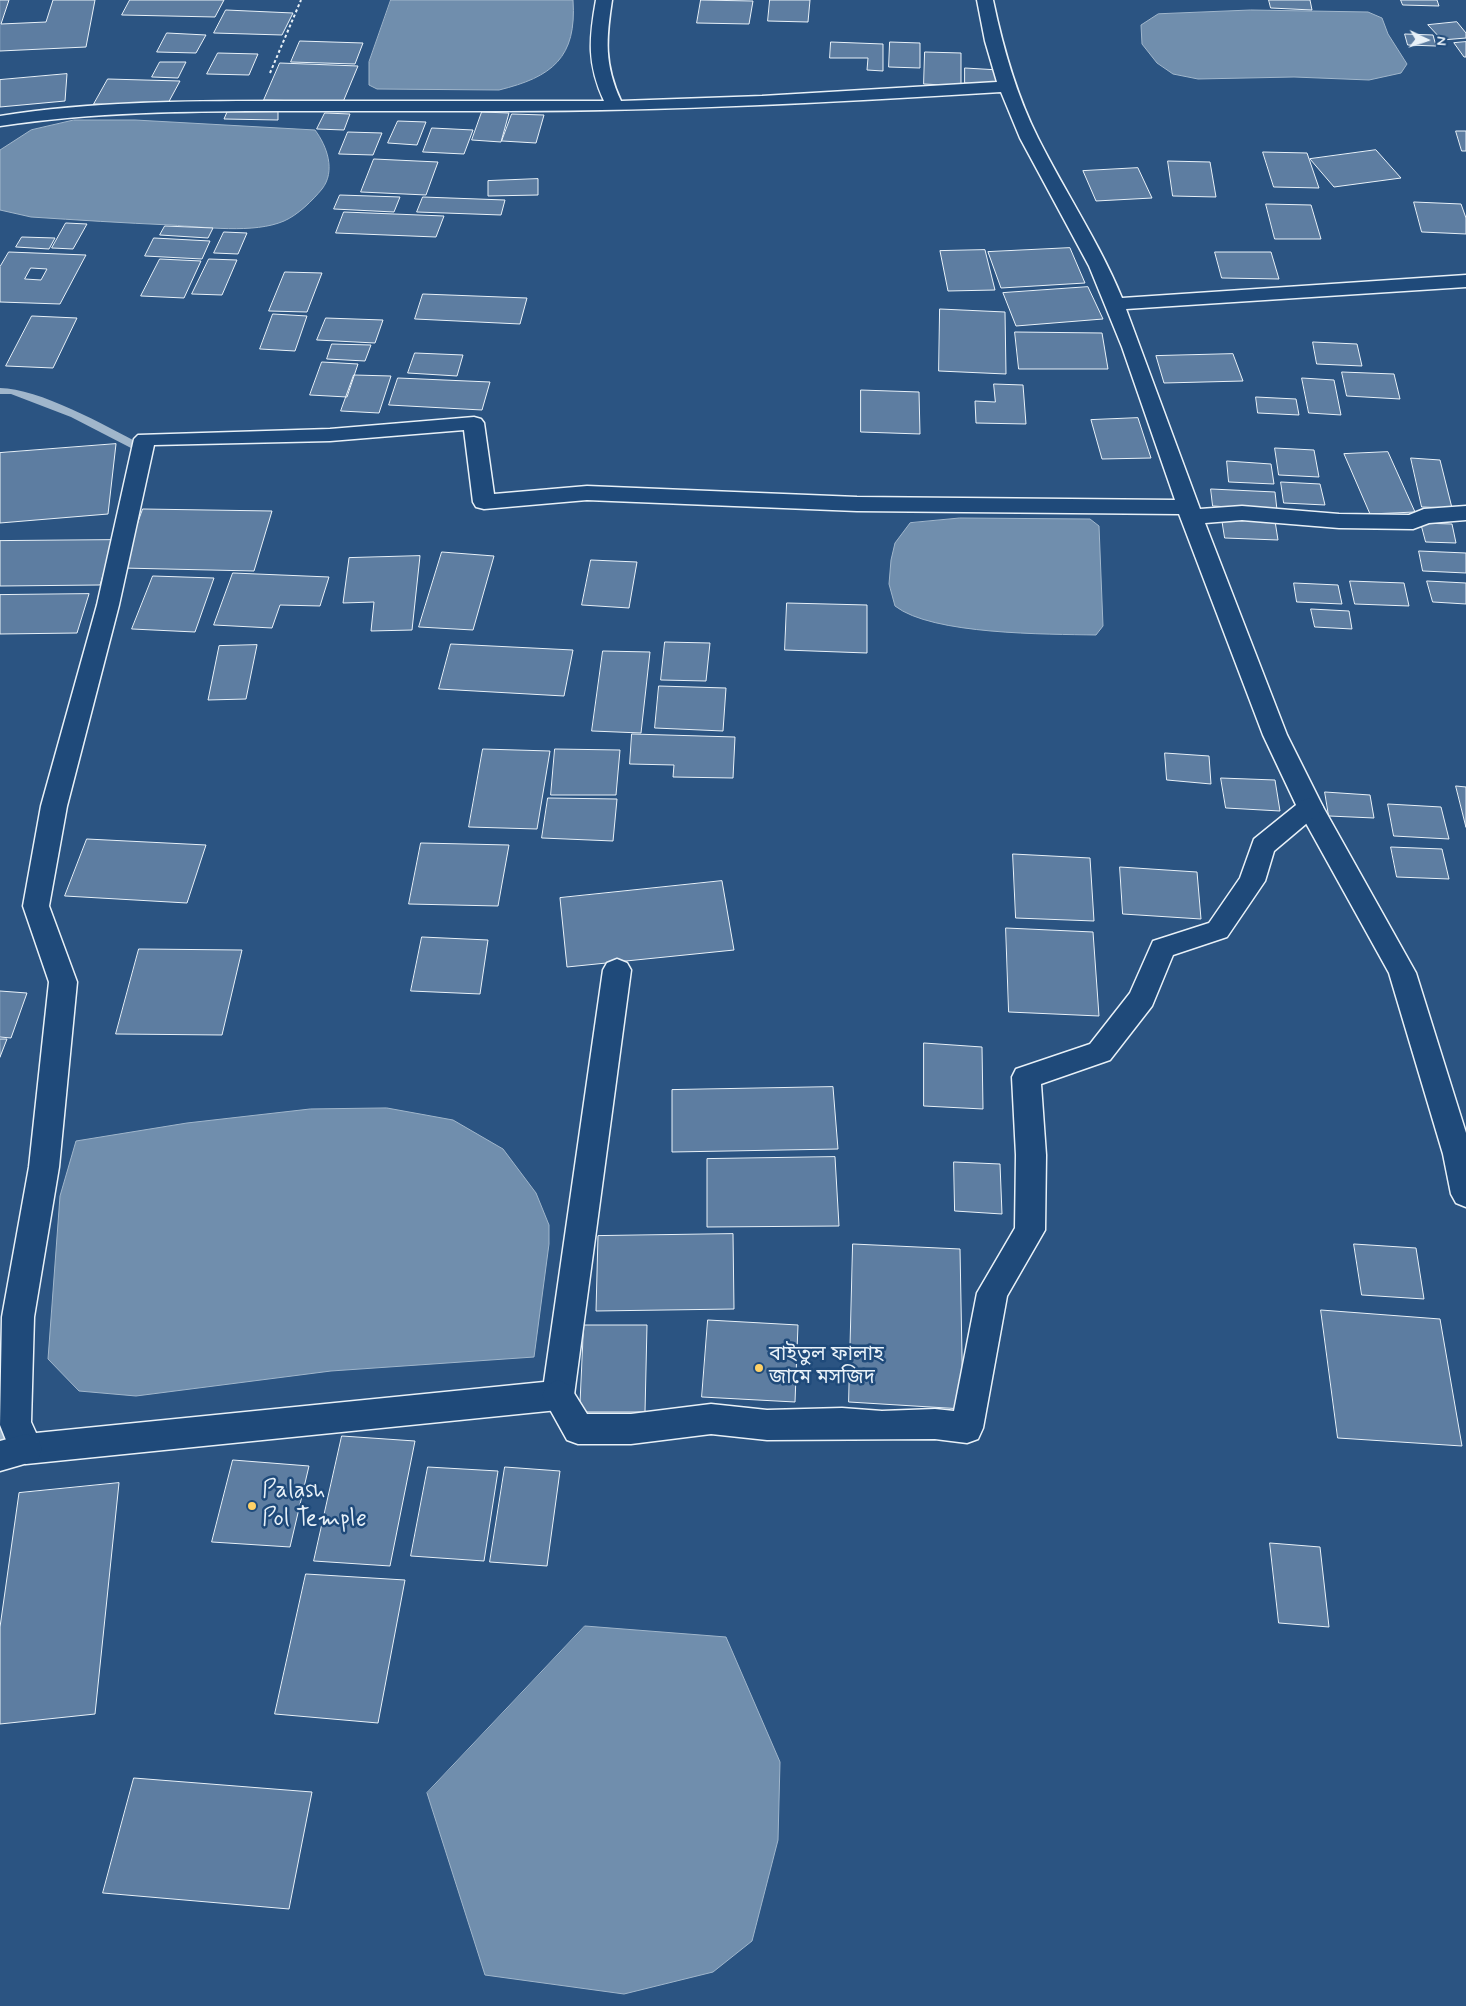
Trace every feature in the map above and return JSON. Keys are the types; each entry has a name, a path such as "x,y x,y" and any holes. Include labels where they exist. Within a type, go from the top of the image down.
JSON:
{"street":[{"path":"604,0 596,48 602,80 615,106"},
{"path":"985,0 992,41 1008,87 1029,138 1099,266 1132,347 1189,512 1275,735 1310,807 1402,973 1458,1154 1466,1194"},
{"path":"0,121 59,112 256,106 615,106 762,101 1008,87"},
{"path":"1114,304 1354,290 1466,281"},
{"path":"558,1395 13,1453 18,1317 44,1167 63,982 36,906 54,806 108,606 145,439 330,435 474,423 484,502 587,493 857,504 1242,513 1339,521 1413,522 1424,516 1466,513"},
{"path":"616,970 558,1395 578,1429 631,1429 711,1419 767,1425 842,1423 882,1426 935,1424 968,1428 992,1293 1030,1230 1031,1155 1026,1077 1100,1052 1142,998 1162,948 1218,930 1252,880 1263,846 1310,807"}],"path":[{"path":"256,106 301,0"}],"water":[{"path":"391,0 573,0 571,37 565,51 557,62 547,71 518,85 499,90 377,89 369,85 369,62"},
{"path":"1251,10 1368,12 1382,18 1388,34 1407,64 1401,73 1369,80 1294,77 1198,79 1173,74 1157,63 1142,44 1141,25 1158,14"},
{"path":"74,120 135,120 315,130 326,151 329,167 328,174 322,189 300,211 284,221 272,225 244,229 31,217 0,210 0,150 31,130"},
{"path":"960,518 1090,519 1099,526 1103,626 1096,635 1021,633 962,628 912,616 895,606 889,584 895,543 910,523"},
{"path":"387,1108 453,1120 503,1149 536,1193 549,1225 549,1244 534,1357 331,1371 136,1396 79,1391 48,1359 60,1196 76,1141 187,1123 310,1109"},
{"path":"585,1626 726,1637 780,1762 778,1840 752,1941 713,1972 624,1994 485,1975 427,1793"}],"building":[{"path":"0,0 9,0 1,24 46,22 53,0 95,0 86,47 0,51"},
{"path":"130,0 224,0 215,17 122,15"},
{"path":"701,0 753,1 749,24 697,23"},
{"path":"770,0 810,0 808,22 768,21"},
{"path":"1269,0 1310,0 1312,10 1271,8"},
{"path":"1401,0 1437,0 1439,6 1403,5"},
{"path":"226,10 293,13 282,35 214,33"},
{"path":"1457,22 1466,33 1466,38 1442,40 1428,25"},
{"path":"167,33 206,35 196,53 157,52"},
{"path":"1405,34 1433,35 1436,46 1408,45"},
{"path":"300,41 363,43 355,64 291,62"},
{"path":"831,42 883,44 883,71 867,70 868,58 830,58"},
{"path":"890,42 920,43 920,68 889,67"},
{"path":"1466,42 1466,57 1464,57 1454,43"},
{"path":"925,52 961,53 961,86 924,84"},
{"path":"218,53 258,54 249,75 207,74"},
{"path":"160,62 186,62 178,78 152,77"},
{"path":"280,63 358,66 343,102 264,100"},
{"path":"965,68 999,70 999,85 965,83"},
{"path":"67,74 65,101 0,107 0,80"},
{"path":"108,79 180,81 166,107 94,104"},
{"path":"278,111 278,120 224,119 227,112"},
{"path":"482,112 509,113 501,142 472,140"},
{"path":"325,113 350,114 344,130 317,129"},
{"path":"512,114 544,115 536,143 502,141"},
{"path":"398,121 426,122 417,145 388,143"},
{"path":"432,128 473,130 464,154 423,152"},
{"path":"1456,131 1466,131 1466,151 1462,151"},
{"path":"348,132 382,133 373,155 339,154"},
{"path":"1376,150 1401,178 1334,187 1310,159"},
{"path":"1263,152 1307,153 1319,188 1274,187"},
{"path":"374,159 438,162 426,195 361,192"},
{"path":"1168,161 1210,162 1216,197 1173,196"},
{"path":"1138,168 1152,198 1096,201 1083,171"},
{"path":"538,179 538,195 488,196 488,181"},
{"path":"340,195 400,197 394,212 334,209"},
{"path":"423,197 505,200 501,215 417,212"},
{"path":"1414,202 1461,204 1466,218 1466,234 1422,232"},
{"path":"1266,204 1311,205 1321,239 1275,239"},
{"path":"344,212 444,216 436,237 336,233"},
{"path":"66,223 87,224 73,249 52,248"},
{"path":"165,226 213,228 208,238 160,235"},
{"path":"224,232 247,233 238,254 214,253"},
{"path":"22,237 55,238 49,249 16,247"},
{"path":"154,238 210,241 202,259 145,256"},
{"path":"1070,248 1085,283 1001,288 988,252"},
{"path":"985,250 995,290 948,291 940,251"},
{"path":"9,252 86,255 60,304 0,302 0,267","holes":["31,268 47,269 41,280 25,279"]},
{"path":"1215,252 1271,252 1279,279 1222,278"},
{"path":"160,259 201,261 184,298 141,296"},
{"path":"209,259 237,260 222,295 192,294"},
{"path":"285,272 322,273 307,312 269,311"},
{"path":"1088,287 1103,319 1016,326 1003,293"},
{"path":"423,294 527,298 520,324 415,319"},
{"path":"940,309 1005,312 1006,374 939,371"},
{"path":"273,314 307,316 295,351 260,349"},
{"path":"32,316 77,318 53,368 6,366"},
{"path":"326,318 383,320 375,343 317,340"},
{"path":"1015,332 1102,333 1108,369 1019,369"},
{"path":"1313,342 1357,344 1362,366 1317,364"},
{"path":"332,344 371,345 365,361 327,359"},
{"path":"415,353 463,355 457,376 408,373"},
{"path":"1233,354 1243,381 1164,383 1156,356"},
{"path":"322,362 358,364 347,397 310,395"},
{"path":"1342,372 1394,374 1400,399 1347,396"},
{"path":"354,375 391,376 379,413 341,411"},
{"path":"398,378 490,382 482,410 389,405"},
{"path":"1302,378 1334,380 1341,415 1309,413"},
{"path":"994,384 1023,385 1026,424 976,423 975,401 995,402"},
{"path":"861,390 919,392 920,434 861,432"},
{"path":"1256,397 1296,399 1299,415 1258,413"},
{"path":"1138,418 1151,458 1102,459 1091,420"},
{"path":"116,444 108,514 0,523 0,453"},
{"path":"1275,448 1314,450 1319,477 1279,475"},
{"path":"1388,452 1415,512 1370,514 1344,454"},
{"path":"1411,458 1440,460 1452,508 1422,507"},
{"path":"1227,461 1271,464 1274,484 1229,482"},
{"path":"1281,482 1320,484 1325,505 1284,503"},
{"path":"1211,489 1275,492 1277,510 1213,506"},
{"path":"143,509 272,511 254,571 122,568"},
{"path":"1222,519 1275,521 1278,540 1225,538"},
{"path":"1421,523 1452,524 1456,543 1426,542"},
{"path":"114,540 100,585 0,586 0,541"},
{"path":"1419,551 1466,553 1466,573 1423,571"},
{"path":"442,552 494,556 473,630 419,627"},
{"path":"420,556 412,630 371,631 374,602 343,603 349,558"},
{"path":"591,560 637,562 629,608 582,605"},
{"path":"233,573 329,577 320,606 280,605 272,628 214,625"},
{"path":"153,576 214,578 195,632 132,629"},
{"path":"1350,581 1404,583 1409,606 1355,604"},
{"path":"1427,581 1466,583 1466,604 1433,602"},
{"path":"1294,583 1338,585 1342,604 1297,602"},
{"path":"89,594 77,633 0,634 0,595"},
{"path":"787,603 867,605 867,653 785,650"},
{"path":"1311,609 1349,611 1352,629 1315,627"},
{"path":"665,642 710,643 706,681 661,680"},
{"path":"451,644 573,650 564,696 439,689"},
{"path":"257,645 246,699 208,700 219,646"},
{"path":"603,651 650,652 641,733 592,731"},
{"path":"659,686 726,688 723,731 655,728"},
{"path":"632,734 735,737 733,778 673,777 674,765 630,764"},
{"path":"483,749 550,751 537,829 469,827"},
{"path":"555,749 620,750 616,795 551,795"},
{"path":"1165,753 1209,756 1211,784 1167,780"},
{"path":"1221,778 1275,780 1280,811 1226,808"},
{"path":"1456,786 1466,787 1466,827"},
{"path":"1325,792 1370,795 1374,818 1329,816"},
{"path":"548,798 617,799 613,841 542,838"},
{"path":"1388,804 1441,807 1449,839 1394,836"},
{"path":"87,839 206,845 187,903 65,896"},
{"path":"421,843 509,845 498,906 409,904"},
{"path":"1391,847 1442,849 1449,879 1397,877"},
{"path":"1013,854 1090,858 1094,921 1016,918"},
{"path":"1120,867 1197,872 1201,919 1123,914"},
{"path":"722,881 734,950 567,967 560,898"},
{"path":"1006,928 1093,932 1099,1016 1009,1012"},
{"path":"422,937 488,940 480,994 411,991"},
{"path":"139,949 242,950 222,1035 116,1034"},
{"path":"0,991 27,993 11,1038 0,1037"},
{"path":"0,1039 7,1039 0,1057"},
{"path":"924,1043 982,1047 983,1109 924,1106"},
{"path":"833,1087 838,1149 672,1152 672,1090"},
{"path":"835,1157 839,1226 707,1227 707,1159"},
{"path":"954,1162 1000,1164 1002,1214 955,1211"},
{"path":"733,1234 734,1309 596,1311 598,1236"},
{"path":"853,1244 960,1249 963,1409 849,1402"},
{"path":"1354,1244 1416,1248 1424,1299 1362,1295"},
{"path":"1321,1310 1440,1319 1462,1446 1338,1438"},
{"path":"708,1320 798,1325 795,1402 702,1397"},
{"path":"584,1325 647,1325 645,1412 580,1412"},
{"path":"342,1436 415,1441 390,1566 314,1561"},
{"path":"233,1460 309,1466 290,1547 212,1542"},
{"path":"428,1467 498,1471 484,1561 411,1556"},
{"path":"505,1467 560,1471 547,1566 490,1562"},
{"path":"119,1483 95,1714 0,1724 0,1627 19,1493"},
{"path":"1270,1543 1320,1547 1329,1627 1279,1623"},
{"path":"306,1574 405,1580 378,1723 275,1714"},
{"path":"134,1778 312,1792 289,1909 103,1893"}],"waterway":[{"path":"0,391 12,391 75,415 137,446 135,460"},
{"path":"0,1426 5,1442"}],"place":[{"name":"বাইতুল ফালাহ জামে মসজিদ","path":"759,1368"},
{"name":"Palash Pol Temple","path":"252,1506"}]}
